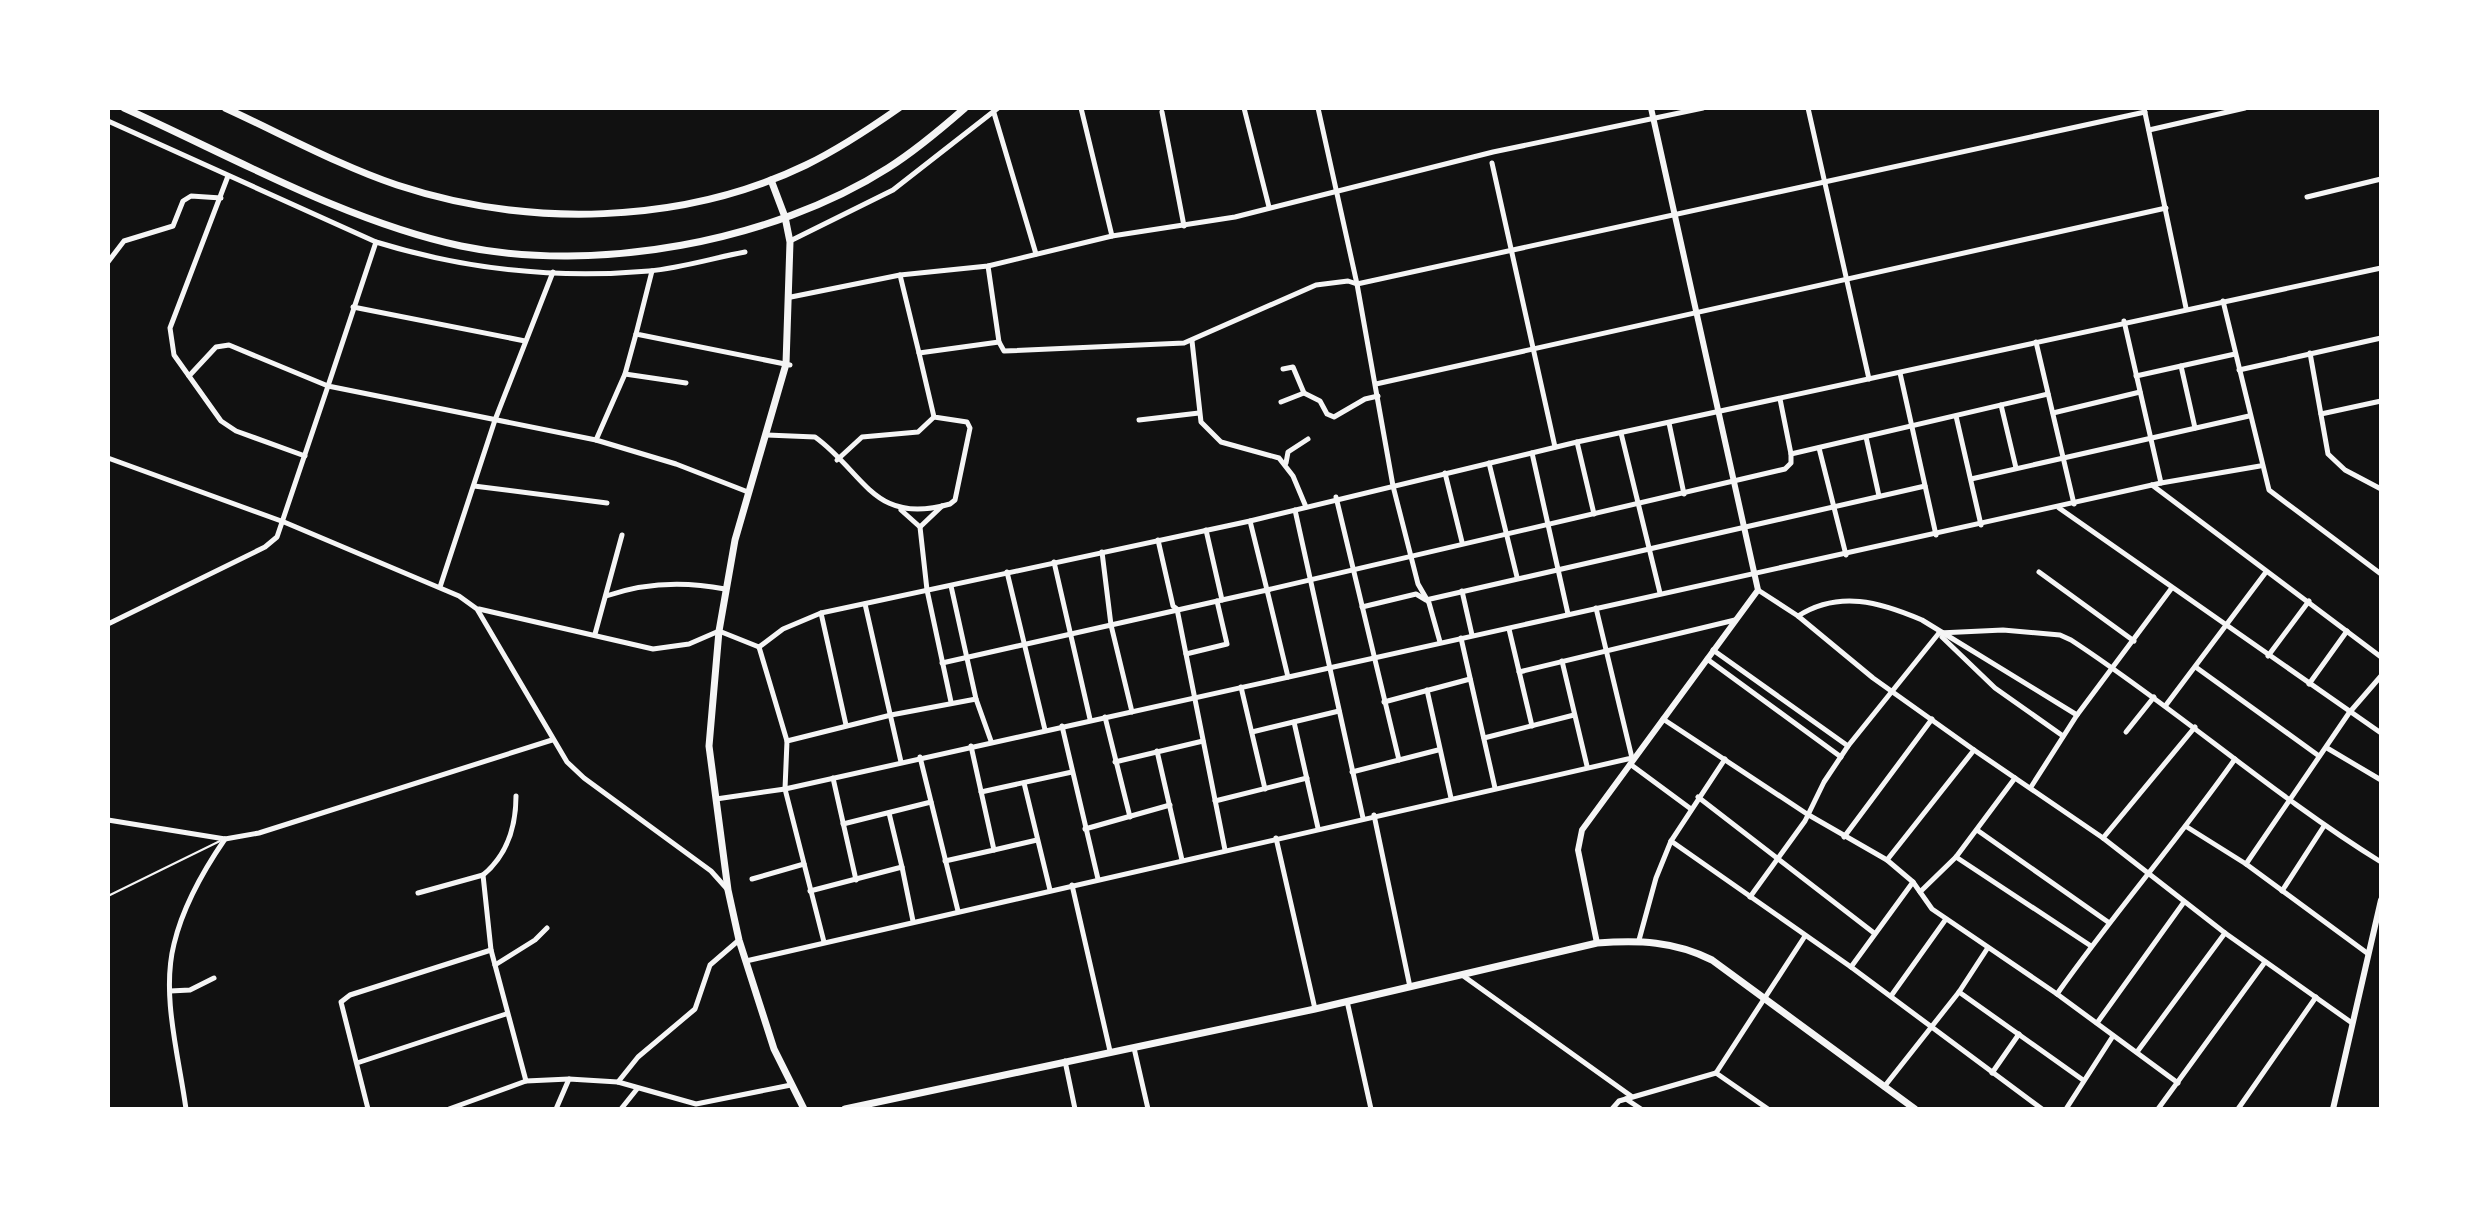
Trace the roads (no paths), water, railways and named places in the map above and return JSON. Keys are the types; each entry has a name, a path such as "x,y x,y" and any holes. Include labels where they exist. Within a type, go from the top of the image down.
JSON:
{"main road":[{"path":"124,108 361,215 460,246 545,254 651,249 716,239 785,217 888,168 965,108"},
{"path":"225,108 395,184 444,199 511,209 578,213 660,208 771,180 847,144 899,108"},
{"path":"771,180 785,217 790,242 788,364 748,492 725,589 709,746 728,890 739,940 774,1049 804,1109"},
{"path":"845,1109 1315,1009 1597,943 1639,940 1682,946 1698,953 1915,1109"}],"street":[{"path":"1081,108 1112,236"},
{"path":"1244,108 1269,207"},
{"path":"1318,108 1357,284 1393,486 1411,555 1440,642"},
{"path":"1651,108 1699,313 1758,590 1798,616 1974,750 2103,838 2225,933 2352,1023"},
{"path":"791,297 900,275 988,266 1112,236 1184,226 1493,152 1703,108"},
{"path":"1808,108 1869,379"},
{"path":"2149,130 2245,108"},
{"path":"790,242 893,190 996,110 1036,254"},
{"path":"988,266 999,342 1004,351 1192,341 1316,285 1348,281 1357,284 2145,110 2186,308"},
{"path":"1162,112 1184,226"},
{"path":"108,121 376,242 421,256 498,269 652,271 745,252"},
{"path":"1492,163 1555,447"},
{"path":"228,176 170,328 174,355 221,421 236,431 305,456"},
{"path":"2307,197 2381,179"},
{"path":"108,262 124,241 173,226 183,201 191,196 221,198"},
{"path":"1376,384 2166,208"},
{"path":"108,624 265,547 277,537 376,242"},
{"path":"759,647 783,629 821,613 1250,521 1336,497 2124,321 2381,268"},
{"path":"596,440 625,374 652,271"},
{"path":"440,587 495,420 553,272"},
{"path":"900,275 934,417"},
{"path":"2223,301 2260,466 2273,496 2381,574"},
{"path":"353,307 525,341"},
{"path":"2124,321 2161,483"},
{"path":"636,334 788,364"},
{"path":"2239,370 2381,338"},
{"path":"1192,341 1199,413 1208,432 1221,442 1279,458 1286,464 1306,507"},
{"path":"919,353 999,342"},
{"path":"2036,342 2074,504"},
{"path":"189,376 216,347 229,345 328,386 596,440 676,464 748,492"},
{"path":"2310,353 2333,462 2381,489"},
{"path":"2136,376 2235,354"},
{"path":"2181,366 2195,428"},
{"path":"1283,369 1293,367 1304,393 1320,401 1327,414 1334,417 1365,399 1378,396"},
{"path":"1900,373 1936,535"},
{"path":"625,374 686,383"},
{"path":"2053,413 2140,392"},
{"path":"1281,402 1304,393"},
{"path":"1791,454 2048,394"},
{"path":"942,663 1785,469 1791,463 1791,454 1780,399"},
{"path":"2321,414 2381,401"},
{"path":"2001,405 2016,468"},
{"path":"1139,420 1199,413"},
{"path":"1956,416 1981,525"},
{"path":"1971,479 2249,416"},
{"path":"837,460 862,437 918,432 934,417"},
{"path":"920,527 942,506 955,500 970,428 962,421 934,417"},
{"path":"1669,423 1684,494"},
{"path":"1621,433 1660,593"},
{"path":"767,435 815,437 865,488 901,510 920,527 927,590 951,702"},
{"path":"1866,437 1879,496"},
{"path":"1286,464 1288,452 1308,439"},
{"path":"1577,442 1594,514"},
{"path":"1819,448 1846,555"},
{"path":"1532,453 1568,614"},
{"path":"108,458 284,522 440,587 477,609 653,649 689,644 719,631 759,647"},
{"path":"1489,463 1517,577"},
{"path":"715,800 785,789 2161,483 2260,466"},
{"path":"1445,473 1462,542"},
{"path":"2152,485 2381,657"},
{"path":"474,486 607,503"},
{"path":"1362,607 1416,594 1426,600 1925,486"},
{"path":"1336,497 1399,760"},
{"path":"901,510 942,506"},
{"path":"2059,508 2381,733"},
{"path":"1295,510 1363,818"},
{"path":"1250,521 1288,677"},
{"path":"1185,654 1227,644 1206,530"},
{"path":"595,634 622,535"},
{"path":"1158,540 1173,606 1177,609 1225,850"},
{"path":"1102,551 1111,625 1132,712"},
{"path":"1054,562 1090,719"},
{"path":"1007,572 1045,730"},
{"path":"2039,572 2134,641"},
{"path":"2166,705 2229,626 2266,572"},
{"path":"606,596 660,584 700,583 725,589"},
{"path":"951,586 976,699 991,741"},
{"path":"2030,788 2077,715 2171,589"},
{"path":"1597,943 1578,841 1591,814 1758,590"},
{"path":"1462,591 1472,635"},
{"path":"1798,616 1824,604 1854,600 1899,610 2077,715"},
{"path":"2268,656 2309,601"},
{"path":"865,604 901,762"},
{"path":"1596,608 1631,761 1691,809"},
{"path":"477,609 533,698 552,740 584,778 674,842 728,890"},
{"path":"821,613 846,725"},
{"path":"1519,672 1736,620"},
{"path":"1509,629 1532,726"},
{"path":"1750,897 1780,857 1848,746 1939,633 2003,630 2060,635 2114,666 2287,801 2381,862"},
{"path":"2309,684 2347,631"},
{"path":"1939,633 1995,688 2063,736"},
{"path":"1461,638 1495,788"},
{"path":"759,647 787,741 785,789 824,942"},
{"path":"1713,650 1848,746"},
{"path":"1707,658 1841,757"},
{"path":"1562,661 1587,766"},
{"path":"2197,668 2319,756"},
{"path":"2246,864 2349,713 2381,676"},
{"path":"1384,702 1470,679"},
{"path":"1241,687 1265,789"},
{"path":"1427,690 1451,798"},
{"path":"2126,732 2154,697"},
{"path":"787,741 891,715 976,699"},
{"path":"1252,732 1339,711"},
{"path":"1484,738 1574,715"},
{"path":"1105,717 1130,817"},
{"path":"1663,719 1807,814 1887,860 1913,882 1932,909 2057,994 2178,1083"},
{"path":"1844,837 1932,719"},
{"path":"1294,722 1318,828"},
{"path":"1062,726 1098,879"},
{"path":"2103,838 2195,727"},
{"path":"108,820 225,839 259,833 552,740"},
{"path":"1115,762 1203,741"},
{"path":"971,746 994,850"},
{"path":"2327,748 2381,780"},
{"path":"1352,772 1438,750"},
{"path":"1887,860 1974,750"},
{"path":"1157,751 1182,860"},
{"path":"920,757 958,911"},
{"path":"1639,940 1656,878 1671,841 1725,759"},
{"path":"2057,994 2108,922 2187,827 2235,759"},
{"path":"746,961 1587,766 1631,761"},
{"path":"981,792 1072,772"},
{"path":"833,778 856,880"},
{"path":"1215,801 1307,778"},
{"path":"1920,892 1956,857 2015,778"},
{"path":"1024,783 1050,890"},
{"path":"418,893 483,875 494,866 512,833 516,796"},
{"path":"1698,797 1780,857 1874,933"},
{"path":"843,824 931,802"},
{"path":"1085,829 1170,805"},
{"path":"889,813 913,922"},
{"path":"1374,815 1410,987"},
{"path":"2282,891 2324,826"},
{"path":"2187,827 2246,864 2367,953"},
{"path":"1977,830 2108,922"},
{"path":"1276,838 1315,1009"},
{"path":"186,1109 170,991 173,945 185,909 225,839"},
{"path":"945,861 1037,840"},
{"path":"1671,841 1851,967 2042,1109"},
{"path":"1956,857 2091,946"},
{"path":"752,879 804,864"},
{"path":"810,891 902,867"},
{"path":"483,875 491,950 526,1081"},
{"path":"1851,967 1913,882"},
{"path":"1072,885 1110,1051"},
{"path":"2333,1109 2381,900"},
{"path":"2097,1023 2184,902"},
{"path":"1891,996 1946,919"},
{"path":"495,965 535,940 547,928"},
{"path":"2137,1052 2225,933"},
{"path":"1612,1109 1629,1098 1716,1073 1805,936"},
{"path":"618,1082 643,1051 695,1009 710,965 739,940"},
{"path":"1884,1087 1929,1026 1959,992 1987,949"},
{"path":"368,1109 341,1002 350,995 491,950"},
{"path":"2158,1109 2265,962"},
{"path":"1462,975 1641,1109"},
{"path":"170,991 190,990 214,978"},
{"path":"1959,992 2083,1080"},
{"path":"2238,1109 2316,997"},
{"path":"1347,1001 1371,1109"},
{"path":"357,1063 506,1014"},
{"path":"1992,1073 2019,1034"},
{"path":"2066,1109 2114,1036"},
{"path":"1133,1046 1148,1109"},
{"path":"1064,1060 1075,1109"},
{"path":"1716,1073 1768,1109"},
{"path":"556,1109 569,1079"},
{"path":"449,1109 526,1081 569,1079 618,1082 695,1106 791,1085"},
{"path":"621,1109 637,1089"},
{"path":"884,1100 887,1109"}],"lane":[{"path":"108,896 225,839"}]}
